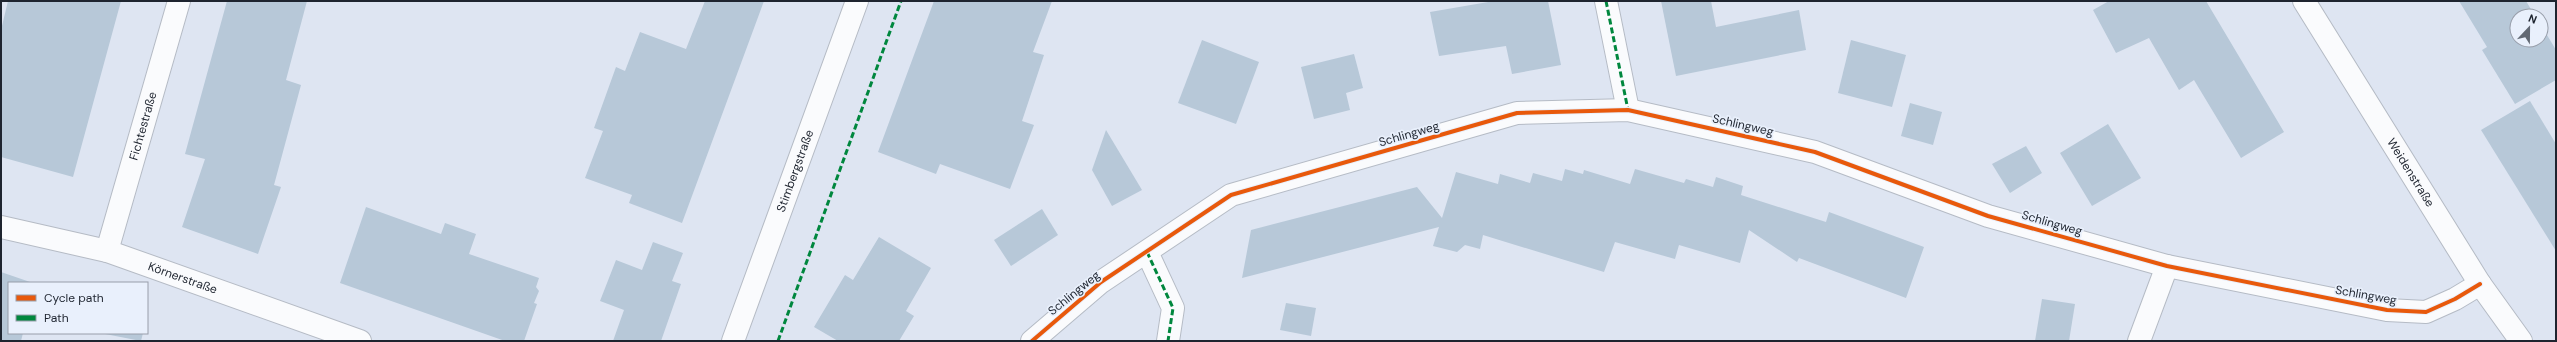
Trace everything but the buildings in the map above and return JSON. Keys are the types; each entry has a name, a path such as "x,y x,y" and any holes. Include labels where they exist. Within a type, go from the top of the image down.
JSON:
{"street":[{"name":"Fichtestraße","path":"108,251 179,1"},
{"name":"Stimbergstraße","path":"733,341 857,1"},
{"path":"1606,1 1628,110"},
{"name":"Weidenstraße","path":"2304,1 2480,284 2521,341"},
{"name":"Schlingweg","path":"1032,341 1101,282 1231,195 1517,113 1628,110 1815,152 1988,216 2167,266 2387,310 2426,312 2455,299 2480,284"},
{"name":"Körnerstraße","path":"1,226 108,251 360,341"},
{"path":"1147,252 1173,308 1168,341"},
{"path":"2139,341 2167,266"}],"marked path":[{"path":"778,341 901,1"},
{"path":"1606,1 1628,110"},
{"path":"1147,252 1173,308 1168,341"}],"cycle path":[{"path":"1032,341 1101,282 1231,195 1517,113 1628,110 1815,152 1988,216 2167,266 2387,310 2426,312 2455,299 2480,284"}]}
